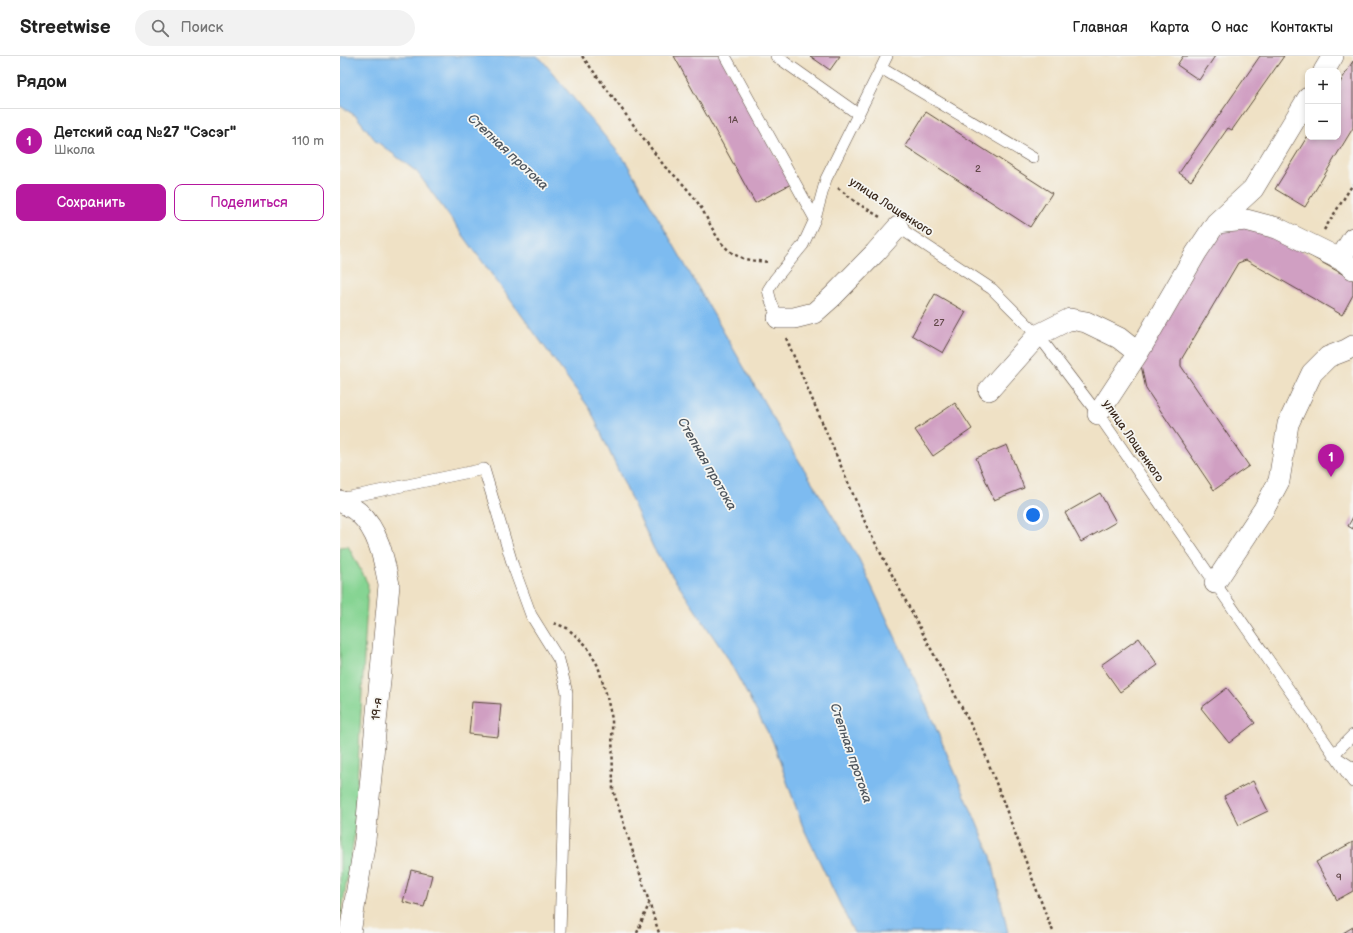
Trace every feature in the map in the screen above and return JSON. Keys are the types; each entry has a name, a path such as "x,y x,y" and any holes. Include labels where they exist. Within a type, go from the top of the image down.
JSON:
{"street":[{"path":"1326,68 1333,56"},
{"path":"1098,414 1138,353 1196,253 1216,223 1252,189 1305,103"},
{"path":"1216,223 1246,220 1277,228 1347,264 1353,238"},
{"path":"778,318 794,318 814,313 832,297 875,253 898,227"},
{"path":"989,390 1038,335 1070,319 1086,322 1119,338 1138,353"},
{"path":"1215,583 1264,509 1279,481 1288,424 1312,373 1328,357 1353,346"},
{"name":"19-я","path":"340,500 359,513 372,529 384,557 389,585 366,840 350,933"}],"lane":[{"path":"725,56 814,219"},
{"path":"778,318 768,290 775,279 803,245 814,219 826,179 888,56"},
{"path":"780,57 858,114"},
{"path":"881,68 1033,158"},
{"name":"улица Лощенкого","path":"898,227 992,289 1038,335 1098,414 1353,782"},
{"path":"340,500 484,469 513,566 531,615 559,660 567,693 560,933"},
{"path":"1353,735 1334,755 1353,768"}],"path":[{"path":"582,56 665,167 690,191 711,228 724,246 734,254 751,261 772,262 792,258"},
{"name":"улица Лощенкого","path":"826,179 857,203 898,227"},
{"path":"1323,232 1353,184"},
{"path":"778,318 868,529 982,746 1050,926 1054,933"},
{"path":"531,615 567,628 586,645 598,666 612,720 614,790 659,933"},
{"path":"637,933 650,903"}],"green space":[{"path":"348,546 368,584 354,838 340,921 340,547"}],"water":[{"name":"Степная протока","path":"340,56 537,56 542,60 626,162 776,423 859,559 913,675 991,856 1008,933 854,933 803,827 773,742 727,657 654,549 590,409 417,172 376,141 356,116 340,106"}],"building":[{"path":"674,56 721,56 791,184 755,203"},
{"path":"810,56 840,56 830,70"},
{"path":"1183,56 1215,56 1199,80 1177,65"},
{"path":"1260,56 1284,56 1232,130 1228,128 1191,181 1179,173"},
{"path":"1353,61 1353,128 1305,207 1275,189 1305,140 1341,140 1341,81"},
{"path":"926,112 1052,193 1030,227 905,146"},
{"path":"1230,223 1263,229 1353,280 1353,295 1342,315 1246,260 1238,263 1181,360 1181,366 1249,466 1214,490 1146,389 1141,365 1205,243"},
{"path":"935,294 966,312 943,353 912,335"},
{"path":"955,403 972,429 933,456 915,430"},
{"path":"1007,445 1024,488 994,500 976,458"},
{"path":"1100,493 1116,522 1081,542 1065,513"},
{"path":"1353,517 1353,529 1348,526"},
{"path":"1139,638 1158,665 1120,692 1101,665"},
{"path":"1227,688 1255,723 1229,743 1201,708"},
{"path":"472,702 501,704 498,737 469,734"},
{"path":"1253,781 1268,811 1239,825 1224,796"},
{"path":"1353,842 1353,891 1337,900 1316,862"},
{"path":"411,870 432,875 424,907 403,902"},
{"path":"1353,927 1353,933 1343,933"}],"place":[{"name":"Детский сад №27 \"Сэсэг\"","path":"1331,477"}]}
